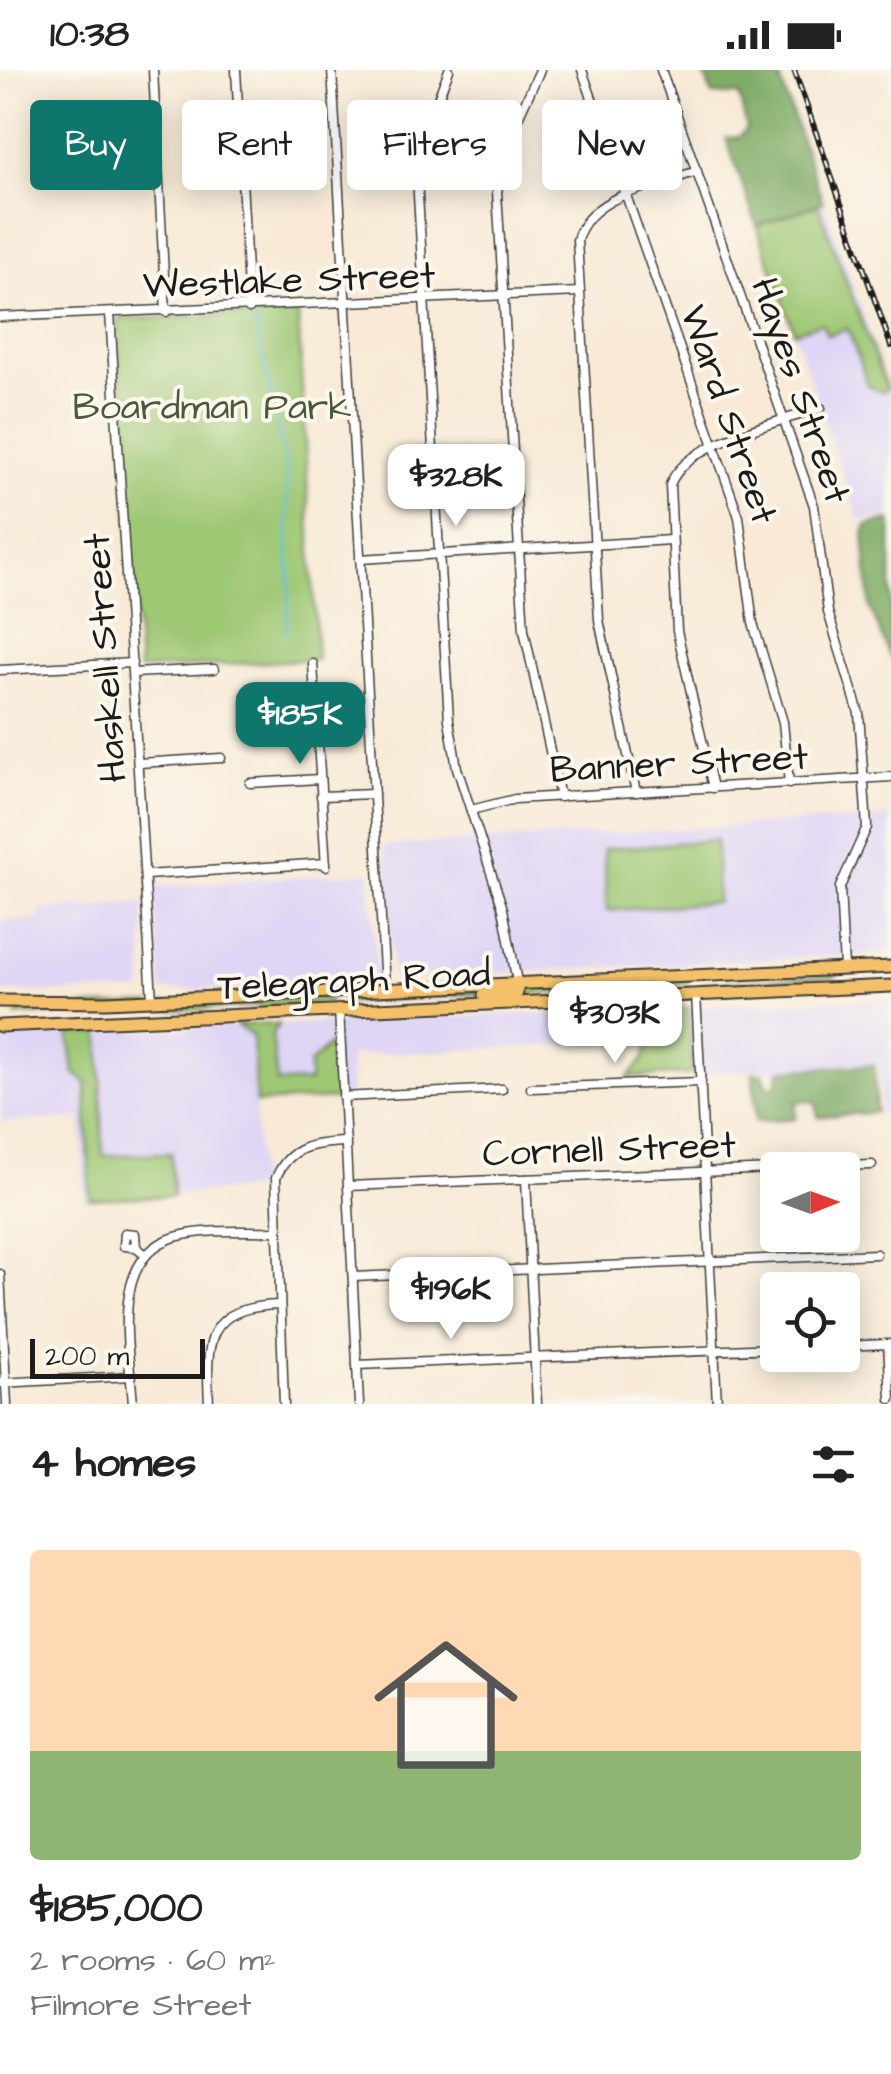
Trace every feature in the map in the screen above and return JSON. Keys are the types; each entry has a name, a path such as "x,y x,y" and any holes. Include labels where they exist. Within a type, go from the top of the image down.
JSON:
{"main road":[{"name":"Telegraph Road","path":"0,1000 94,1002 889,967"},
{"path":"887,986 889,967"},
{"path":"735,992 773,983 842,980 844,968"},
{"path":"696,994 695,982 738,980 766,972"},
{"path":"426,1005 444,998 517,993 517,982"},
{"path":"339,1009 338,998 397,994 420,986"},
{"name":"Telegraph Road","path":"0,1026 887,986"},
{"path":"80,1021 101,1014 155,1010 152,999"},
{"path":"14,1025 9,1016 14,1008 68,1008 94,1002"}],"street":[{"path":"153,70 166,312"},
{"path":"236,70 249,309"},
{"path":"332,70 386,988"},
{"path":"448,70 418,164 451,733 502,909 517,982"},
{"path":"540,70 506,144 498,174 528,654 555,757 560,797"},
{"name":"Ward Street","path":"582,70 744,534 754,624 783,722 789,784"},
{"name":"Hayes Street","path":"661,70 817,517 826,596 856,701 865,779 866,833 840,887 844,968"},
{"path":"636,792 631,754 604,649 577,244 582,226 600,206 697,171"},
{"name":"Westlake Street","path":"0,317 344,306 580,292"},
{"name":"Haskell Street","path":"110,314 152,999"},
{"path":"713,788 707,747 679,645 668,495 673,477 688,457 822,408"},
{"path":"360,559 671,540"},
{"path":"146,875 326,864 313,664"},
{"path":"0,670 214,669"},
{"path":"246,696 315,692"},
{"path":"138,762 221,758"},
{"name":"Banner Street","path":"471,810 503,801 891,777"},
{"path":"250,783 320,779"},
{"path":"321,796 374,794"},
{"path":"696,994 717,1404"},
{"path":"339,1009 359,1404"},
{"path":"531,1088 701,1082"},
{"path":"344,1096 502,1089"},
{"path":"284,1404 274,1185 284,1162 307,1146 346,1142"},
{"name":"Cornell Street","path":"348,1186 872,1165"},
{"path":"526,1179 537,1404"},
{"path":"133,1404 128,1293 146,1255 163,1242 184,1236 276,1230"},
{"path":"136,1247 146,1255"},
{"path":"353,1277 876,1254"},
{"path":"0,1274 7,1404"},
{"path":"209,1404 207,1352 216,1327 244,1308 280,1305"},
{"path":"860,1345 888,1344 891,1399"},
{"path":"357,1365 760,1349"},
{"path":"3,1383 132,1376"}],"shaded area":[{"path":"823,201 891,395 890,518 859,520 757,226"},
{"path":"891,817 891,953 393,978 385,846"},
{"path":"369,872 378,981 162,991 154,887"},
{"path":"144,903 143,992 0,992 0,921 39,919 40,910"},
{"path":"891,998 891,1114 881,1114 878,1063 690,1074 688,1040 350,1055 351,1099 255,1104 259,1189 85,1201 81,1118 0,1122 0,1037"}],"green space":[{"path":"703,70 777,70 823,202 757,226 726,138 739,137 747,128 739,95 712,95"},
{"path":"818,205 887,389 881,392 868,385 848,329 827,335 822,323 794,332 757,226"},
{"name":"Boardman Park","path":"298,313 317,659 139,670 117,319"},
{"path":"891,520 891,659 870,607 864,534 867,525"},
{"path":"716,840 717,902 607,911 604,849"},
{"path":"837,974 835,978 701,985 704,983"},
{"path":"687,980 687,987 526,994 527,987"},
{"path":"513,988 508,992 344,1002 347,999"},
{"path":"330,996 329,1003 164,1011 164,1004"},
{"path":"150,1004 146,1009 17,1015 24,1009"},
{"path":"689,1008 692,1074 628,1077 644,1059 650,1041 660,1040 658,1010"},
{"path":"279,1024 272,1033 277,1083 309,1082 309,1064 333,1041 337,1099 256,1103 252,1035 236,1025"},
{"path":"69,1033 100,1033 103,1156 171,1153 173,1196 90,1199 86,1082 74,1072"},
{"path":"874,1065 876,1112 818,1117 815,1101 796,1102 796,1118 756,1122 753,1073 763,1074 767,1086 776,1086 780,1070"}],"waterway":[{"path":"255,320 286,466 290,590 286,633"}],"railway":[{"path":"794,70 891,346"}]}
